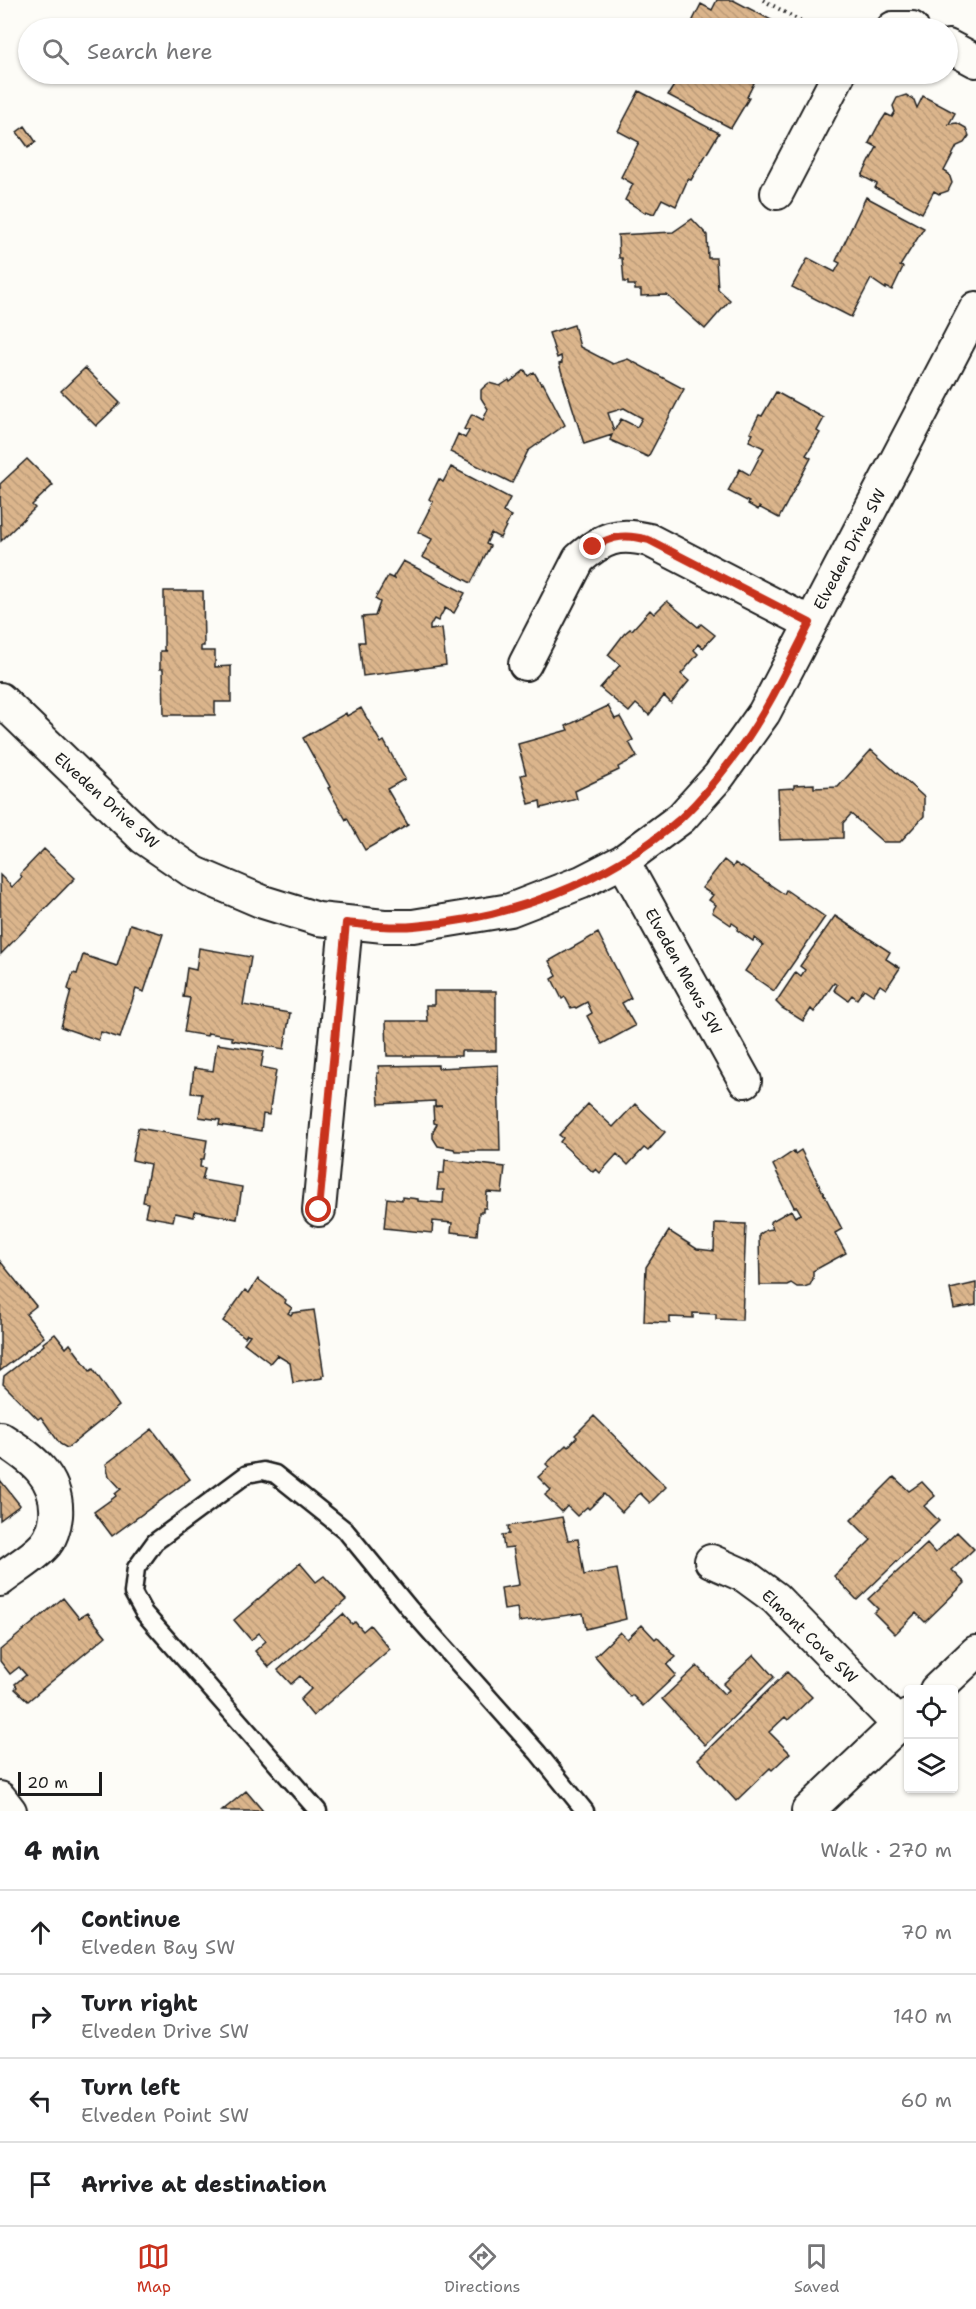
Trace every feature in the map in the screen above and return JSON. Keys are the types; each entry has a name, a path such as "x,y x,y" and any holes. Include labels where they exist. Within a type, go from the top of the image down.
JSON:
{"street":[{"path":"958,51 976,61"},
{"path":"777,193 834,84"},
{"name":"Elveden Drive SW","path":"0,699 144,838 195,873 263,902 318,919 346,923 413,926 510,910 582,882 623,861 681,818 719,776 764,713 976,308"},
{"path":"525,664 579,559 593,547 615,537 630,535 649,540 810,623"},
{"name":"Elveden Mews SW","path":"623,861 745,1081"},
{"path":"319,1210 346,923"},
{"path":"0,1438 32,1459 41,1468 54,1491 56,1505 52,1532 45,1545 0,1580"},
{"name":"Elmont Cove SW","path":"711,1561 745,1576 775,1598 904,1720"},
{"path":"940,1685 976,1652"},
{"path":"808,1811 904,1720"},
{"path":"0,1798 10,1811"}],"lane":[{"path":"318,1811 144,1613 133,1593 136,1568 155,1542 247,1474 263,1471 275,1474 345,1530 409,1608 538,1753 585,1811"}],"path":[{"path":"763,0 795,18"}],"building":[{"path":"717,0 733,0 767,18 694,18 701,4 712,10"},
{"path":"675,84 754,84 747,97 749,98 731,128 668,95"},
{"path":"639,91 719,133 691,180 688,179 676,206 662,199 654,214 646,211 645,213 625,200 633,184 621,177 639,142 618,131"},
{"path":"906,95 914,100 917,108 923,96 955,113 949,124 957,123 966,128 969,136 964,143 957,146 944,171 949,174 952,183 948,191 939,194 934,191 922,213 875,188 877,184 862,176 877,147 869,143 878,126 886,114 892,117 895,112 893,106 897,98"},
{"path":"25,126 36,142 28,147 17,132"},
{"path":"866,197 924,228 900,266 903,267 892,290 886,287 886,289 871,279 851,317 792,287 808,258 835,272 840,263 836,261"},
{"path":"692,219 707,235 708,258 716,258 718,289 730,300 705,329 667,295 641,296 641,290 635,290 635,285 628,285 628,282 624,282 622,258 619,258 618,235 673,232"},
{"path":"574,325 580,347 613,364 628,359 684,389 648,457 610,440 612,435 584,444 559,364 562,363 561,356 557,358 549,333","holes":["624,408 642,418 637,427 621,419 614,431 608,413"]},
{"path":"85,368 120,403 96,426 61,391"},
{"path":"525,370 528,376 534,372 541,384 543,383 565,425 528,451 512,483 450,452 458,434 465,438 469,431 464,429 472,414 483,420 488,409 481,398 481,390 489,383 500,386 509,380 510,382"},
{"path":"776,392 824,418 817,431 820,433 806,455 811,458 779,518 759,507 758,510 748,504 749,502 728,491 740,469 750,475 764,448 749,441 753,434 750,433 759,415 762,416"},
{"path":"27,459 53,485 32,505 35,508 1,541 0,484"},
{"path":"451,467 510,498 503,512 511,516 500,538 491,533 486,544 490,546 471,583 422,557 432,539 418,532 433,502 429,499 439,479 443,482"},
{"path":"403,561 465,593 454,613 445,608 438,621 434,619 430,626 430,630 442,628 446,665 363,676 359,642 365,642 362,617 375,616 380,602 375,599 388,576 394,579"},
{"path":"164,591 203,591 204,646 201,646 201,651 215,651 215,667 231,666 231,702 215,702 215,715 164,715 163,669 160,669 160,651 166,651 164,650"},
{"path":"667,601 698,627 701,624 715,635 703,648 698,644 694,650 698,654 681,674 689,681 671,703 664,696 649,715 636,704 629,712 600,688 620,665 608,655 624,634 632,630 650,610 654,614"},
{"path":"608,706 615,719 620,717 633,740 629,742 637,757 618,767 619,770 575,791 577,799 541,808 540,801 529,804 521,775 526,774 518,744 568,730 566,726"},
{"path":"361,708 381,743 384,741 405,779 387,789 408,825 365,850 328,788 330,787 303,738 346,713 347,716"},
{"path":"871,750 924,797 924,816 900,842 883,842 851,814 843,823 843,838 780,840 778,789 814,784 814,788 838,787"},
{"path":"44,849 75,878 1,954 0,875 12,887 22,877 20,874"},
{"path":"724,860 733,867 735,863 742,866 784,894 786,890 825,917 774,991 745,971 763,945 754,938 753,941 737,930 738,927 712,912 716,905 709,900 713,895 702,888"},
{"path":"835,916 890,952 886,959 900,968 886,989 880,985 873,995 864,989 857,999 852,995 848,1000 834,990 837,985 834,983 814,1012 811,1009 803,1021 776,1002 796,972 801,976 805,970 800,966"},
{"path":"130,924 163,934 144,992 136,989 120,1038 101,1032 98,1040 61,1027 71,991 68,989 73,973 77,974 83,955 117,966"},
{"path":"598,933 631,998 622,1003 635,1026 602,1044 587,1016 592,1013 587,1002 571,1008 565,997 562,999 552,979 557,976 549,961"},
{"path":"199,948 251,957 243,1005 290,1013 284,1049 232,1040 232,1037 184,1032 190,998 183,997 187,968 196,970"},
{"path":"434,991 496,991 496,1051 461,1051 461,1056 387,1056 386,1021 427,1021 426,1005 434,1005"},
{"path":"217,1044 264,1051 261,1067 276,1070 269,1115 263,1114 261,1131 219,1125 220,1120 199,1117 202,1094 191,1093 194,1068 213,1071"},
{"path":"438,1065 438,1068 498,1065 500,1151 455,1151 438,1146 433,1138 433,1131 437,1124 434,1123 433,1107 442,1106 435,1106 435,1101 379,1104 378,1066"},
{"path":"588,1104 613,1127 635,1104 665,1132 648,1151 644,1148 628,1165 617,1154 600,1173 596,1169 593,1172 560,1142 563,1138 559,1135"},
{"path":"138,1128 207,1140 204,1159 201,1159 200,1167 205,1168 202,1180 242,1187 237,1219 195,1211 194,1217 175,1213 173,1221 145,1216 148,1203 143,1202 150,1164 132,1160"},
{"path":"801,1150 842,1229 835,1233 846,1253 813,1271 810,1285 797,1287 791,1283 760,1285 759,1235 766,1230 773,1229 770,1222 791,1210 795,1217 801,1214 797,1207 794,1207 773,1165 794,1151 795,1154"},
{"path":"445,1160 505,1167 502,1193 487,1192 486,1208 483,1208 483,1212 479,1212 477,1235 451,1232 452,1223 433,1221 432,1233 384,1228 387,1198 402,1200 402,1197 443,1203 444,1190 437,1190 439,1173 444,1173"},
{"path":"715,1223 746,1224 742,1320 716,1319 716,1314 693,1313 693,1318 670,1317 670,1323 644,1322 646,1267 669,1231 697,1249 714,1251"},
{"path":"0,1261 36,1306 26,1314 44,1337 0,1371"},
{"path":"258,1279 286,1300 285,1303 292,1308 288,1313 291,1315 314,1310 324,1375 322,1378 293,1383 290,1363 277,1355 270,1363 244,1343 250,1335 247,1334 245,1337 223,1321 245,1290 249,1293"},
{"path":"976,1283 976,1305 954,1309 950,1289"},
{"path":"55,1334 66,1348 70,1344 90,1371 93,1369 119,1406 67,1448 60,1444 41,1417 38,1419 3,1384 4,1376"},
{"path":"594,1416 666,1487 650,1503 640,1493 622,1512 604,1494 589,1509 587,1507 577,1516 567,1506 562,1512 545,1495 551,1490 538,1477 549,1467 546,1464 566,1445 568,1447 577,1437 575,1435"},
{"path":"152,1429 190,1479 112,1536 94,1512 116,1496 115,1494 121,1489 109,1476 106,1464"},
{"path":"894,1477 909,1491 922,1482 935,1496 924,1506 939,1521 857,1600 834,1576 871,1540 851,1520"},
{"path":"0,1480 20,1505 0,1520"},
{"path":"562,1517 568,1540 578,1539 584,1575 617,1569 626,1619 586,1629 583,1613 519,1622 517,1608 504,1610 501,1588 519,1585 513,1547 504,1548 502,1535 509,1534 508,1526"},
{"path":"957,1532 974,1549 952,1570 965,1583 925,1622 916,1613 895,1634 874,1613 878,1609 868,1599 927,1544 935,1553"},
{"path":"300,1563 316,1582 324,1576 346,1600 269,1667 255,1651 266,1641 259,1633 251,1640 234,1620"},
{"path":"63,1598 79,1618 87,1613 106,1636 28,1701 15,1689 17,1687 15,1684 26,1675 19,1667 10,1674 0,1661 0,1650"},
{"path":"343,1614 363,1631 370,1625 390,1649 313,1716 300,1700 311,1689 300,1676 291,1684 278,1670"},
{"path":"642,1625 676,1657 667,1665 676,1675 643,1706 632,1695 630,1697 595,1656 620,1632 627,1639"},
{"path":"754,1655 774,1677 705,1745 662,1699 697,1666 724,1694 729,1690 723,1684"},
{"path":"787,1672 812,1697 788,1720 785,1717 769,1732 790,1753 772,1770 770,1768 736,1801 698,1759"},
{"path":"246,1791 263,1811 222,1811"}],"route":[{"path":"319,1210 346,923 413,926 510,910 582,882 623,861 681,818 719,776 764,713 810,623 649,540 630,535 604,540 593,547"}]}
